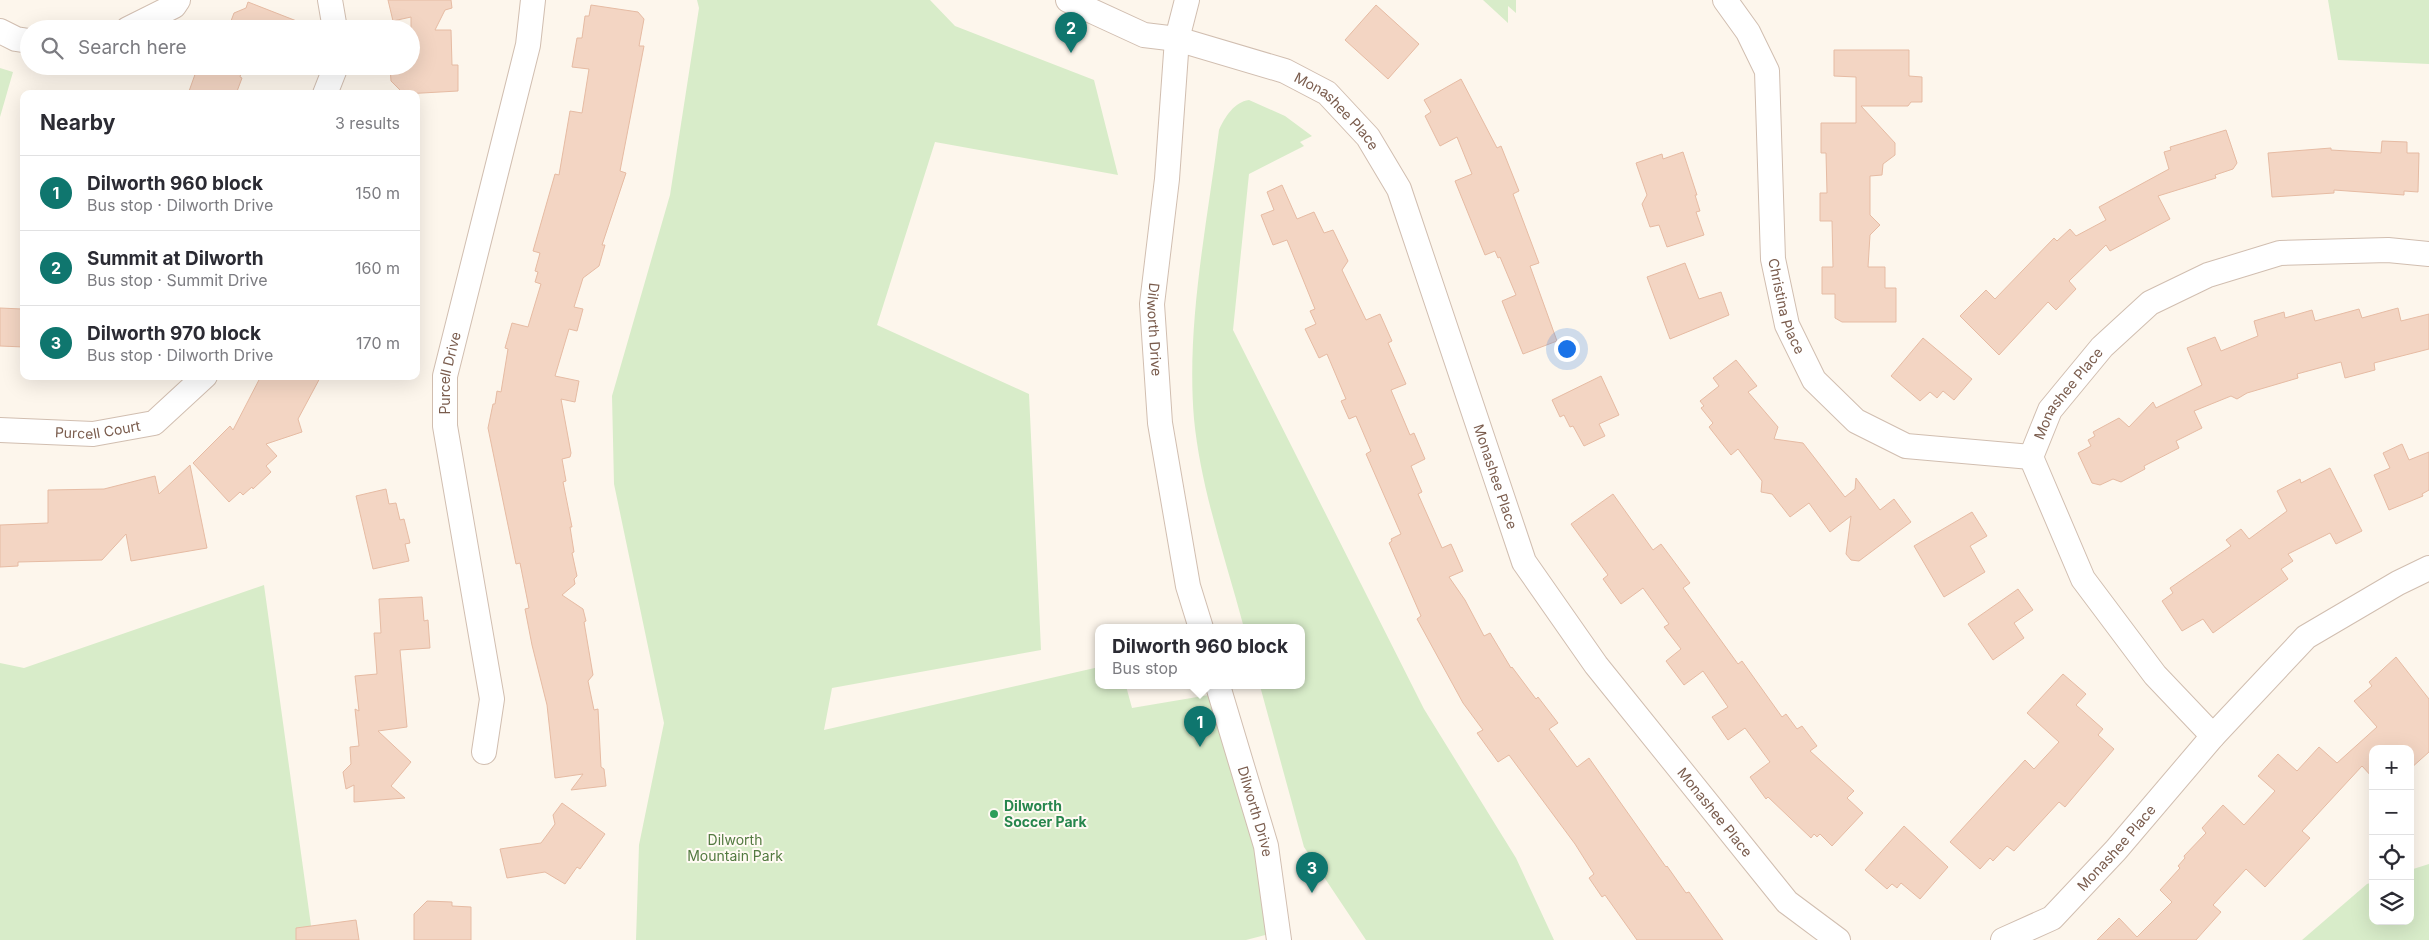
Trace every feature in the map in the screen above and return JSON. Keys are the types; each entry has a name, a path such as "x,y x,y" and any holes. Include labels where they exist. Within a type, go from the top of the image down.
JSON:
{"street":[{"path":"146,20 174,6 178,0"},
{"path":"330,0 333,20"},
{"name":"Purcell Drive","path":"484,752 492,699 445,426 445,376 528,45 533,0"},
{"name":"Monashee Place","path":"1068,0 1144,35 1177,39 1285,71 1327,93 1368,137 1399,190 1524,562 1596,665 1787,902 1838,940"},
{"name":"Dilworth Drive","path":"1187,0 1177,39 1167,179 1152,304 1160,423 1188,586 1200,624"},
{"name":"Christina Place","path":"1725,0 1748,32 1767,71 1773,259 1787,325 1814,380 1856,421 1906,446 2030,457"},
{"path":"0,31 20,40"},
{"path":"327,90 333,75"},
{"name":"Monashee Place","path":"2213,736 2155,675 2083,579 2030,457 2050,410 2102,347 2150,302 2208,275 2280,253 2388,250 2429,254"},
{"name":"Purcell Court","path":"0,430 93,434 154,423 201,380"},
{"name":"Monashee Place","path":"2003,940 2052,918 2116,850 2213,736 2306,637 2398,583 2429,568"},
{"name":"Dilworth Drive","path":"1219,689 1266,846 1279,940"}],"green space":[{"name":"Dilworth Mountain Park","path":"697,0 930,0 955,26 1094,80 1118,175 935,142 877,325 1029,394 1041,650 832,688 824,730 1095,668 1095,689 1127,689 1132,708 1221,693 1277,932 1246,940 636,940 639,845 664,723 614,484 612,396 670,195 699,8"},
{"path":"1483,0 1516,0 1516,13 1508,6 1508,23"},
{"path":"2328,0 2429,0 2429,64 2338,60"},
{"path":"0,68 13,72 0,117"},
{"path":"1249,100 1285,116 1312,136 1300,142 1304,146 1249,174 1233,330 1424,709 1516,858 1554,940 1366,940 1304,847 1261,689 1305,689 1305,624 1243,624 1208,498 1197,446 1194,419 1192,383 1195,310 1219,130 1227,115 1234,107"},
{"path":"264,585 313,940 0,940 0,663 24,668"},
{"path":"2429,864 2429,940 2302,940 2369,883 2369,925 2414,925 2414,869"}],"building":[{"path":"388,0 451,0 452,8 445,10 435,30 451,30 452,65 458,65 458,91 420,93 420,90 400,90 391,81 391,75 420,75 420,20 411,20 411,17 393,20"},
{"path":"248,2 294,20 231,20 234,13 246,8"},
{"path":"591,5 638,12 644,19 639,46 644,46 620,171 626,173 602,245 605,245 599,266 583,278 574,307 583,309 577,331 569,329 555,376 579,381 575,402 561,399 571,453 570,457 562,459 566,481 563,482 572,527 570,527 574,552 572,553 577,576 574,579 575,584 562,595 583,609 586,621 584,622 593,675 588,681 594,710 598,709 601,767 604,769 606,786 571,790 583,774 555,778 547,705 525,609 529,608 520,563 516,564 488,428 497,391 501,392 508,349 505,348 512,323 528,327 541,284 535,282 538,272 535,271 540,253 533,251 555,174 559,175 570,111 582,113 589,69 572,67 577,38 582,38 585,16 589,16"},
{"path":"1376,5 1419,44 1388,79 1345,40"},
{"path":"1834,50 1909,50 1909,76 1922,77 1922,102 1911,102 1908,106 1861,106 1895,143 1895,155 1883,164 1882,175 1870,176 1870,215 1880,225 1870,235 1868,267 1885,267 1885,288 1896,288 1896,322 1842,322 1835,318 1835,294 1822,294 1822,267 1833,267 1832,221 1820,221 1820,193 1827,193 1826,153 1821,153 1821,123 1856,123 1856,77 1834,76"},
{"path":"195,75 240,75 242,78 238,90 189,90"},
{"path":"1461,79 1497,148 1501,146 1519,191 1513,194 1539,263 1530,266 1557,341 1523,354 1502,301 1516,295 1500,257 1498,258 1495,251 1485,255 1455,181 1472,174 1457,137 1440,146 1425,116 1431,112 1424,100"},
{"path":"2226,130 2237,163 2233,169 2215,175 2216,178 2158,196 2170,219 2110,251 2106,245 2069,281 2076,289 2056,310 2048,302 1999,355 1960,316 1986,290 1995,299 2054,238 2057,241 2070,229 2076,236 2106,220 2099,207 2169,169 2164,152 2171,150 2170,147"},
{"path":"2382,141 2407,142 2407,153 2419,153 2418,192 2404,191 2404,195 2334,190 2334,193 2272,197 2268,153 2331,148 2331,150 2381,153"},
{"path":"1683,152 1697,195 1695,195 1700,211 1696,212 1704,235 1667,247 1659,225 1650,227 1642,204 1647,195 1636,163 1662,154 1663,159"},
{"path":"1282,185 1297,219 1314,212 1324,233 1333,230 1348,261 1342,270 1366,320 1380,314 1392,341 1388,343 1406,384 1391,390 1410,435 1414,433 1425,459 1411,466 1422,492 1418,494 1442,548 1451,544 1463,571 1449,577 1465,600 1484,636 1490,633 1511,668 1536,699 1538,697 1558,723 1549,729 1577,767 1589,758 1666,867 1686,893 1689,892 1723,940 1637,940 1605,895 1602,897 1589,878 1594,874 1575,844 1509,755 1498,762 1477,733 1483,730 1463,703 1417,619 1421,616 1389,543 1392,541 1391,539 1401,534 1366,454 1371,451 1356,416 1349,419 1341,401 1346,399 1327,354 1319,358 1305,329 1316,324 1310,311 1315,309 1287,240 1273,245 1261,215 1274,210 1267,192"},
{"path":"1685,263 1699,299 1721,292 1729,315 1670,339 1647,277"},
{"path":"0,308 20,309 20,347 0,346"},
{"path":"2398,308 2401,321 2429,314 2429,349 2374,363 2375,370 2345,378 2341,362 2297,374 2298,378 2247,393 2237,399 2231,396 2194,411 2202,428 2176,441 2179,448 2144,466 2145,469 2121,482 2113,479 2100,485 2092,483 2078,453 2091,446 2088,440 2095,436 2093,432 2119,418 2129,427 2153,402 2156,408 2202,385 2187,348 2215,337 2221,351 2258,336 2254,321 2284,312 2285,318 2312,310 2315,321 2359,309 2362,318"},
{"path":"1923,338 1972,379 1954,400 1943,391 1937,398 1930,392 1920,401 1891,376"},
{"path":"1736,360 1757,386 1748,392 1778,427 1774,439 1803,443 1845,497 1855,489 1856,478 1880,510 1894,499 1911,522 1859,561 1851,560 1846,554 1851,516 1830,532 1809,503 1790,517 1772,494 1761,492 1762,481 1738,449 1731,455 1709,427 1713,423 1701,408 1704,406 1700,401 1719,386 1713,378"},
{"path":"1601,376 1619,415 1599,424 1605,436 1584,446 1573,426 1570,427 1564,415 1560,417 1552,400"},
{"path":"259,380 319,380 298,419 302,432 266,444 277,456 266,466 271,472 253,489 252,487 243,495 240,492 229,502 193,463 230,426 233,430"},
{"path":"2402,444 2409,460 2429,452 2429,490 2422,494 2423,496 2389,510 2374,475 2390,468 2383,453"},
{"path":"190,465 207,548 131,561 126,534 102,560 18,562 18,566 0,567 0,525 48,523 48,490 104,489 155,476 159,494"},
{"path":"2330,468 2362,531 2336,544 2330,533 2288,554 2293,561 2281,569 2288,579 2213,633 2203,619 2182,631 2162,601 2173,593 2170,588 2231,546 2226,540 2241,529 2249,539 2287,511 2277,491 2300,479 2301,483"},
{"path":"386,489 389,504 396,503 400,520 404,519 410,543 405,544 409,561 373,569 356,496"},
{"path":"1613,494 1653,550 1661,544 1690,583 1683,588 1738,664 1742,661 1782,717 1786,714 1797,729 1802,726 1817,746 1810,751 1854,791 1847,798 1863,813 1832,846 1820,834 1817,837 1814,834 1811,838 1768,797 1766,799 1750,777 1770,762 1745,728 1728,740 1712,717 1728,707 1703,671 1684,685 1666,661 1681,649 1664,627 1669,624 1643,588 1621,604 1603,579 1608,575 1571,524"},
{"path":"1972,512 1987,536 1970,546 1985,572 1944,597 1914,546"},
{"path":"2018,589 2033,610 2014,623 2024,638 1993,660 1968,624"},
{"path":"422,597 424,621 428,620 430,648 400,650 407,727 378,731 411,762 391,786 405,798 354,802 354,785 346,789 343,772 351,764 350,747 359,746 355,709 359,711 355,676 377,674 374,633 381,633 379,599"},
{"path":"2396,657 2429,699 2429,752 2414,765 2414,745 2369,745 2369,774 2362,766 2302,831 2310,838 2265,887 2246,869 2213,905 2221,912 2196,940 2097,940 2119,918 2137,937 2172,902 2160,890 2180,868 2178,866 2185,858 2184,856 2206,833 2202,828 2223,805 2244,825 2275,791 2258,776 2278,754 2297,771 2319,747 2337,763 2377,727 2354,701 2372,686 2369,682"},
{"path":"2063,674 2086,694 2076,705 2103,729 2098,735 2114,749 2065,807 2059,802 2014,851 2007,846 1993,861 1990,858 1980,869 1950,842 2025,760 2034,769 2059,742 2027,713"},
{"path":"562,803 605,834 580,869 577,867 565,884 545,872 507,878 500,849 541,843 555,824 553,815"},
{"path":"1904,826 1948,867 1920,899 1901,883 1897,888 1892,884 1887,889 1865,870"},
{"path":"427,901 452,902 452,906 471,907 471,940 414,940 414,914"},
{"path":"356,920 359,940 296,940 296,928"}],"place":[{"name":"Summit at Dilworth","path":"1071,53"},
{"name":"Dilworth 960 block","path":"1200,747"},
{"name":"Dilworth Soccer Park","path":"994,814"},
{"name":"Dilworth 970 block","path":"1312,893"}]}
